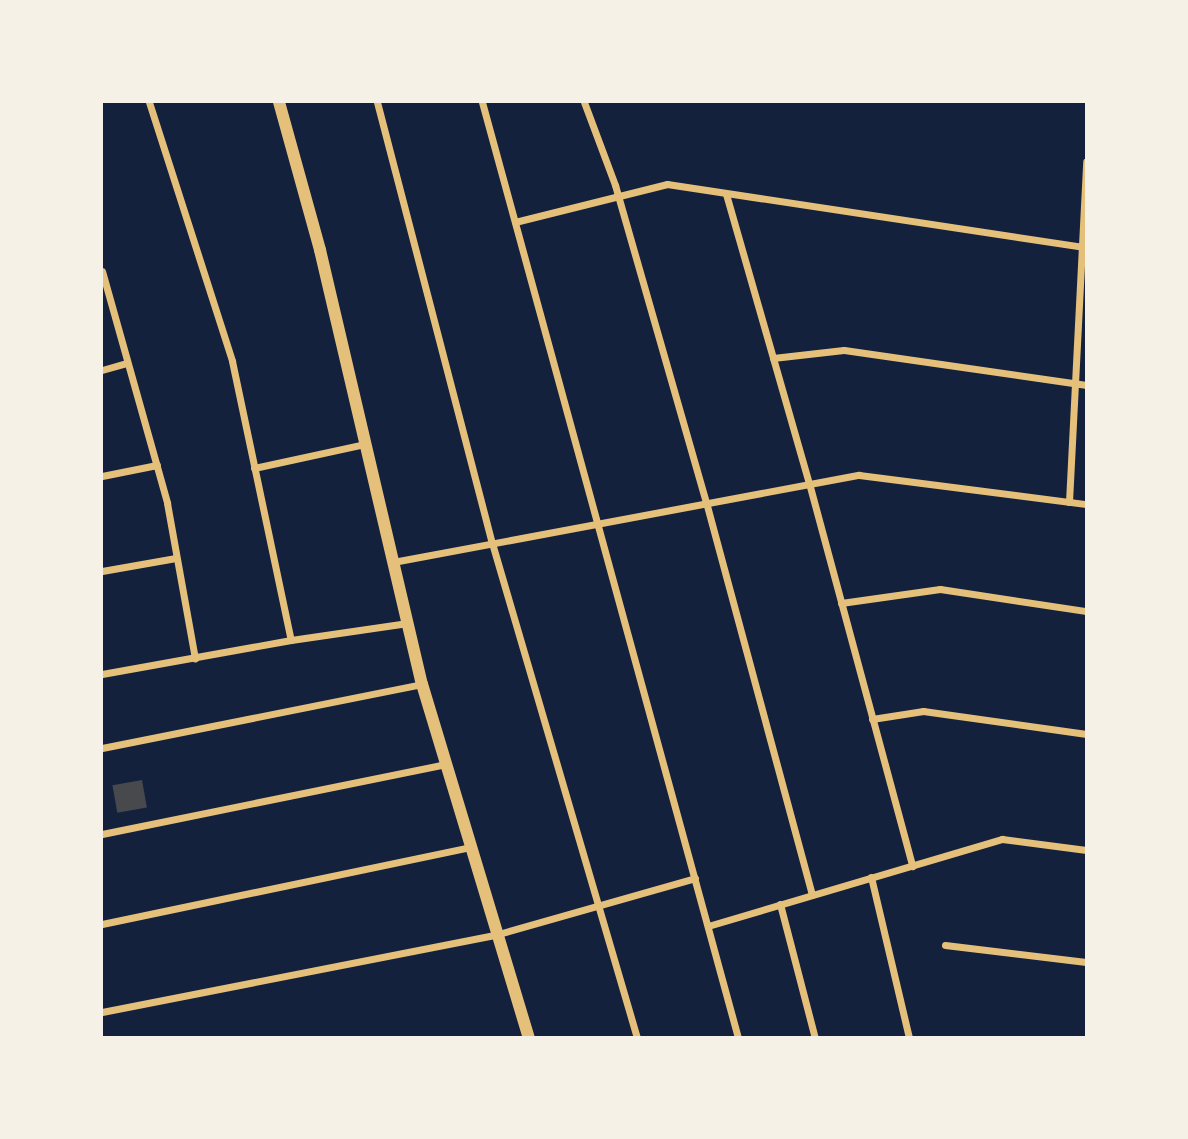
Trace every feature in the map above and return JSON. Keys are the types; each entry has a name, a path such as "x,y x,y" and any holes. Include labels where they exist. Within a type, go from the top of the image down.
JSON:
{"street":[{"path":"149,102 232,361 291,640"},
{"path":"279,102 320,250 422,684 495,935 529,1038"},
{"path":"377,102 492,543 637,1038"},
{"path":"482,102 738,1038"},
{"path":"584,102 619,198 706,502 812,895"},
{"path":"1069,502 1087,161"},
{"path":"515,222 667,184 1084,247"},
{"path":"726,194 809,482 912,866"},
{"path":"102,271 167,503 195,659"},
{"path":"773,358 844,350 1087,384"},
{"path":"102,370 127,363"},
{"path":"254,468 365,444"},
{"path":"102,476 156,465"},
{"path":"393,562 809,482 859,475 1087,504"},
{"path":"102,570 176,558"},
{"path":"841,603 940,589 1087,611"},
{"path":"102,674 291,640 408,623"},
{"path":"102,748 422,684"},
{"path":"872,719 923,711 1087,734"},
{"path":"102,834 446,764"},
{"path":"708,926 1002,839 1087,850"},
{"path":"102,925 470,847"},
{"path":"871,877 909,1038"},
{"path":"102,1012 495,935 695,878"},
{"path":"780,904 815,1038"},
{"path":"945,944 1087,962"}],"building":[{"path":"142,780 147,808 117,813 112,785"}]}
